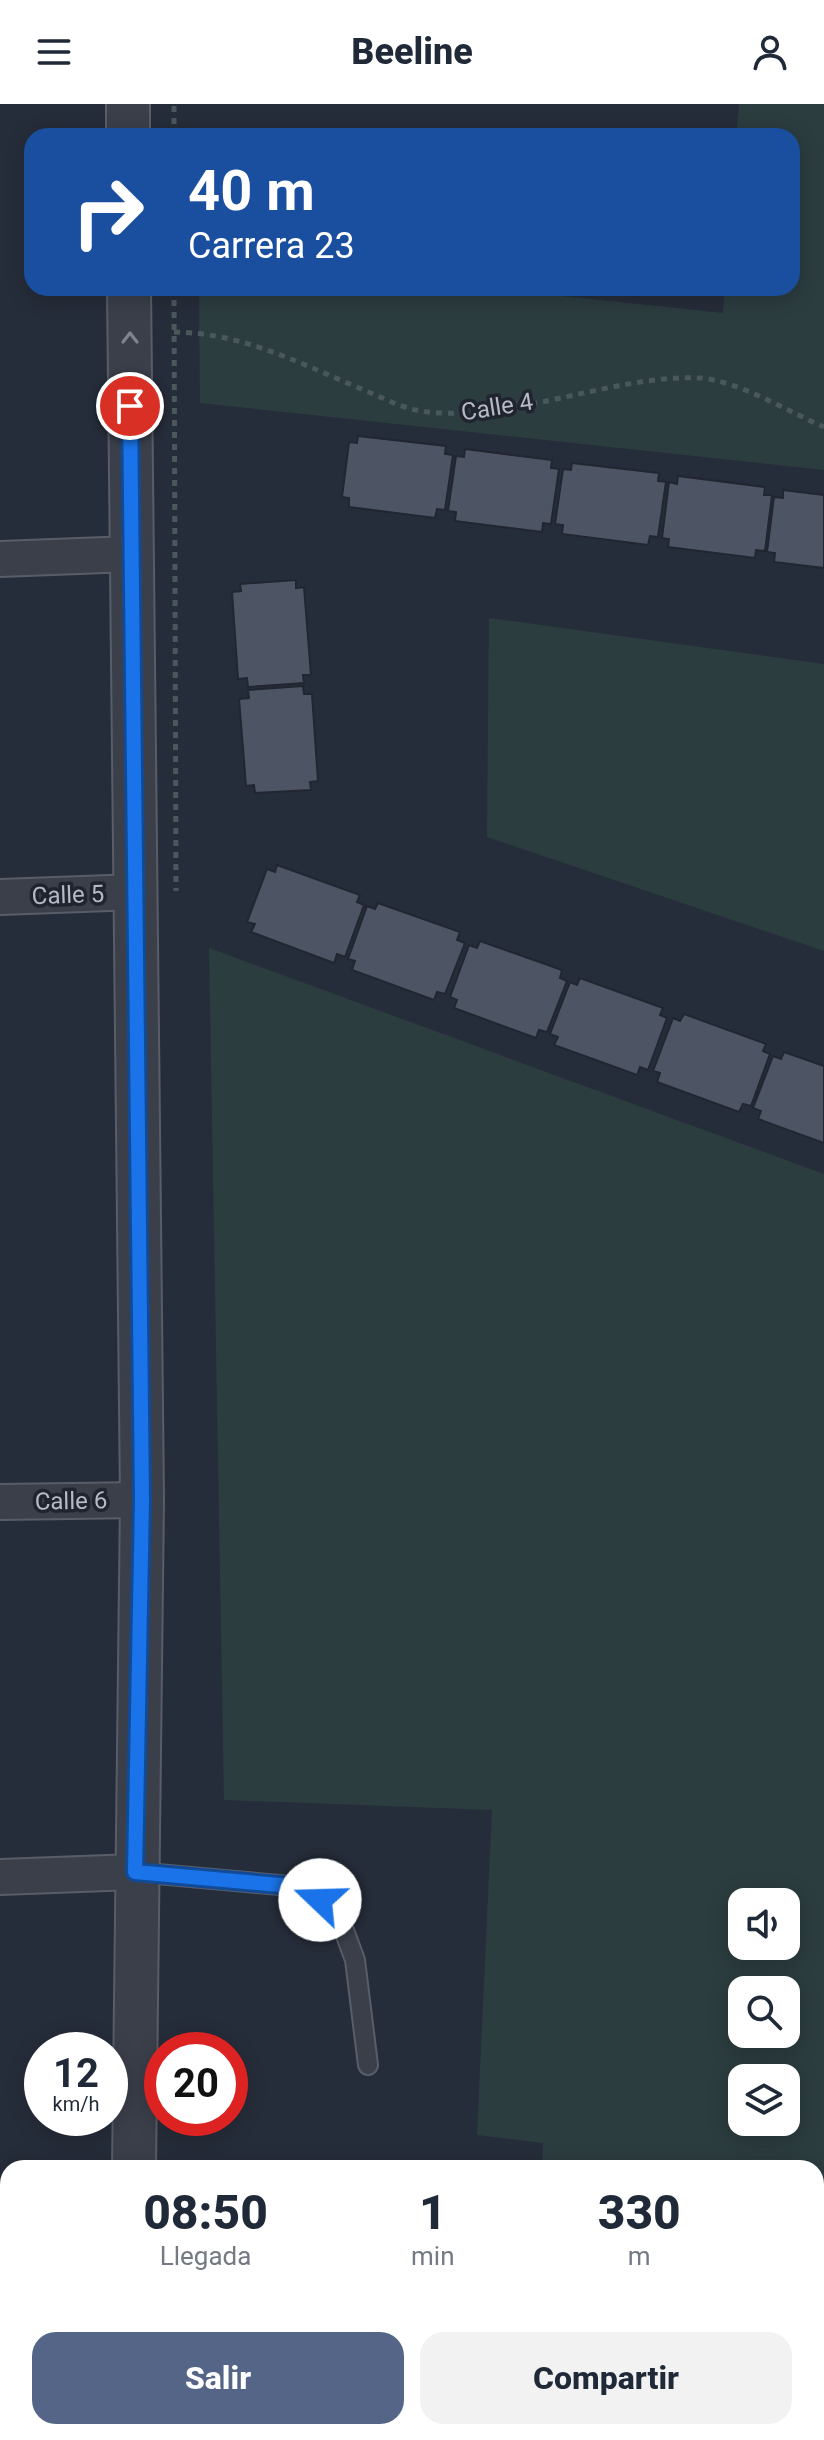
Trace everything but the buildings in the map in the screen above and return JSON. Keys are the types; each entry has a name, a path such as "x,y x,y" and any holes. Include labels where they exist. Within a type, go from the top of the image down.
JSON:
{"street":[{"path":"128,104 128,128"},
{"path":"129,296 131,554 156,896 135,1872 134,2160"},
{"path":"0,559 131,554"},
{"name":"Calle 5","path":"0,897 156,896"},
{"name":"Calle 6","path":"0,1502 142,1500"},
{"path":"0,1877 135,1872"}],"lane":[{"path":"135,1872 291,1886 320,1900 342,1925 355,1960 368,2065"}],"path":[{"path":"174,104 174,128"},
{"path":"156,896 174,296"},
{"name":"Calle 4","path":"174,332 213,333 247,342 412,410 449,415 665,380 701,378 727,384 824,427"}],"shaded area":[{"path":"739,104 824,104 824,470 200,403 199,296 563,296 723,313 724,296 800,296 800,128 737,128"},
{"path":"489,618 824,664 824,951 487,837"},
{"path":"209,948 824,1174 824,2160 542,2160 543,2143 477,2135 492,1810 224,1800"}],"route":[{"path":"130,406 142,1500 135,1872 291,1886 320,1900"}]}
